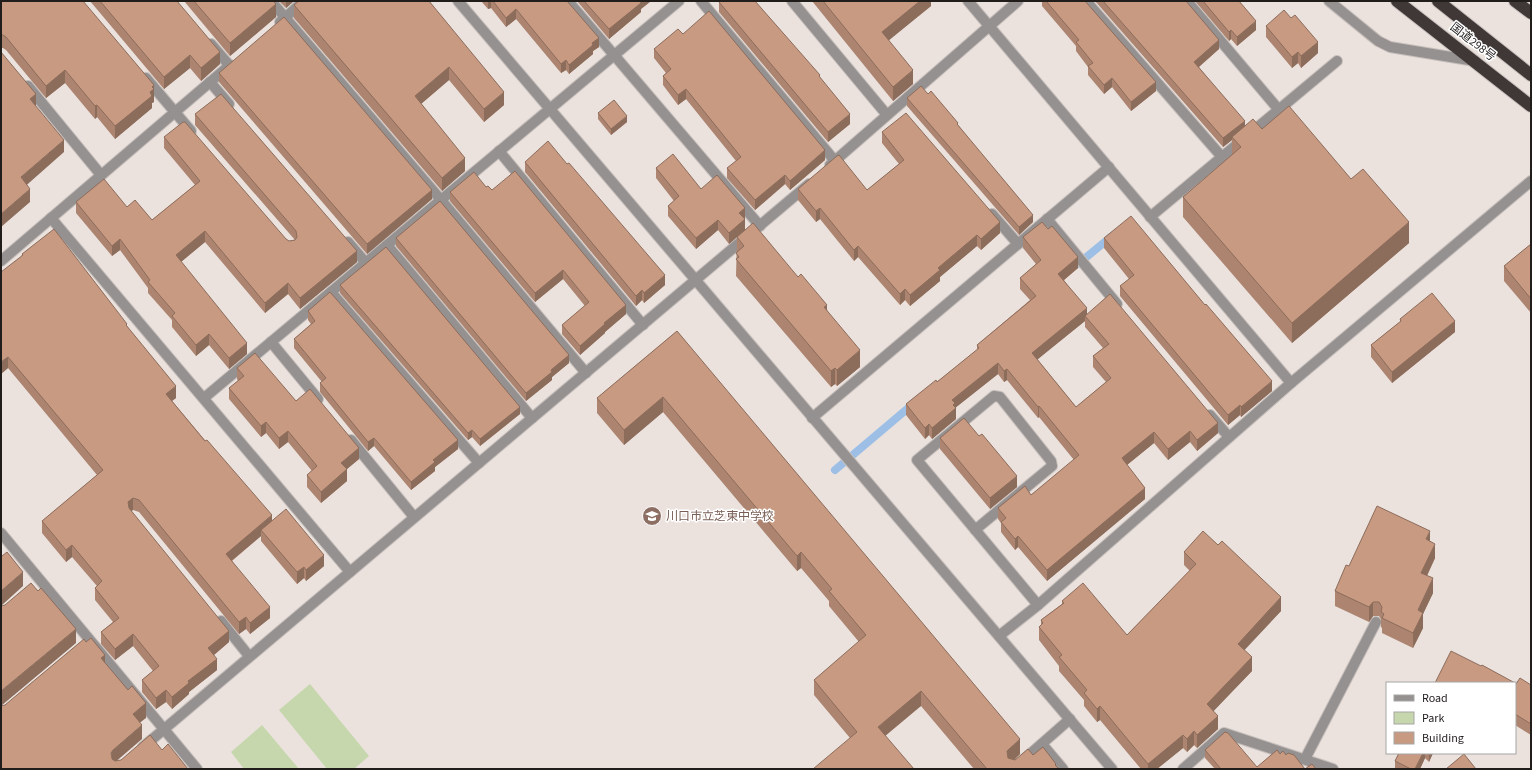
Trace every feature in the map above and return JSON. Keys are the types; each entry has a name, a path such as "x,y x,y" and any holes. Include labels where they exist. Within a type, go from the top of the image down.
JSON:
{"highway":[{"name":"国道298号","path":"1397,1 1531,106"},
{"path":"1438,1 1531,75"},
{"path":"1515,1 1531,14"}],"street":[{"path":"271,1 586,373"},
{"path":"274,27 304,1"},
{"path":"458,1 1112,769"},
{"path":"568,1 760,226"},
{"path":"204,398 679,1"},
{"path":"701,1 835,161"},
{"path":"792,1 887,114"},
{"path":"968,1 1291,383"},
{"path":"134,754 697,280 887,114 901,108 1018,1"},
{"path":"1086,1 1222,157"},
{"path":"1187,1 1279,110"},
{"path":"1329,1 1378,41 1390,47 1475,61"},
{"path":"1,261 232,63 204,36"},
{"path":"1150,217 1337,62"},
{"path":"140,71 200,141"},
{"path":"21,78 101,175"},
{"path":"210,82 236,112"},
{"path":"499,151 643,325"},
{"path":"812,418 1109,167"},
{"path":"999,636 1038,605 1291,383 1531,181"},
{"path":"987,208 1018,244"},
{"path":"51,218 350,572"},
{"path":"1047,220 1123,310"},
{"path":"340,232 366,263"},
{"path":"386,245 532,418"},
{"path":"331,292 478,463"},
{"path":"271,342 325,408"},
{"path":"975,530 1052,466 1051,461 1000,397 994,396 917,460 975,530 1038,605"},
{"path":"1203,407 1229,437"},
{"path":"345,433 414,517"},
{"path":"1,534 38,583 86,642 197,769"},
{"path":"214,614 250,656"},
{"path":"1304,759 1376,622"},
{"path":"1013,769 1070,719"},
{"path":"1183,769 1224,733 1333,769"},
{"path":"1042,744 1063,769"}],"green space":[{"path":"310,684 369,756 354,769 327,769 279,710"},
{"path":"262,725 299,769 244,769 231,752"}],"building":[{"path":"1,1 83,1 154,85 152,87 154,89 150,92 152,96 115,126 97,105 95,106 65,70 46,86 6,37 1,35"},
{"path":"100,1 177,1 220,52 201,68 190,55 164,77"},
{"path":"194,1 273,1 276,4 230,43"},
{"path":"299,1 429,1 504,92 484,109 449,67 415,96 465,158 442,178 294,5"},
{"path":"493,1 567,1 599,38 569,65 566,60 561,64 516,9 506,18"},
{"path":"584,1 640,1 641,3 609,29"},
{"path":"755,1 820,75 819,76 850,114 828,132 719,2"},
{"path":"823,1 920,1 882,32 913,70 893,87"},
{"path":"1046,1 1085,1 1156,82 1131,102 1112,78 1104,85 1088,66 1093,63 1076,42 1079,40"},
{"path":"1103,1 1186,1 1219,40 1194,62 1245,121 1223,138"},
{"path":"1203,1 1239,1 1256,21 1237,37 1231,30 1229,32"},
{"path":"1284,10 1291,18 1295,15 1318,42 1301,56 1298,52 1292,57 1266,26"},
{"path":"709,11 825,150 790,181 785,175 755,200 727,168 741,157 686,89 678,95 663,76 671,69 654,49 678,29 683,34"},
{"path":"284,17 432,190 367,244 219,73"},
{"path":"1,52 36,94 30,99 64,140 21,177 30,189 1,214"},
{"path":"921,86 928,94 931,91 1033,215 1019,227 907,98"},
{"path":"221,94 357,251 300,298 288,283 265,303 205,231 176,255 247,343 229,358 209,334 196,345 172,316 175,313 148,282 150,280 120,239 112,246 76,202 104,179 127,207 135,200 152,220 200,181 164,137 185,122 286,239 289,241 295,240 297,237 296,231 195,114"},
{"path":"614,100 627,116 611,129 598,113"},
{"path":"1289,106 1351,179 1363,169 1409,222 1292,323 1183,197 1241,147 1232,137 1253,119 1262,129"},
{"path":"906,113 1000,222 981,239 977,235 938,268 940,270 910,295 905,289 900,294 858,246 854,250 820,208 816,211 798,189 839,155 867,190 904,160 882,132"},
{"path":"548,141 567,164 569,163 665,275 644,293 642,290 636,296 525,162"},
{"path":"673,154 701,189 717,175 745,208 739,213 745,219 729,233 718,220 696,238 668,206 679,196 656,168"},
{"path":"515,171 626,305 604,323 605,324 580,346 562,325 589,302 563,270 535,293 450,192 474,172 486,187 488,186 492,190"},
{"path":"440,201 569,355 551,370 552,372 526,393 396,238"},
{"path":"1131,216 1205,305 1206,304 1272,381 1241,407 1240,405 1228,415 1120,286 1134,275 1104,238"},
{"path":"1042,222 1048,229 1052,226 1078,257 1058,274 1087,308 1032,353 1076,407 1111,378 1093,356 1109,344 1085,316 1110,294 1218,423 1197,440 1190,431 1168,449 1154,432 1122,458 1145,488 1047,570 1018,536 1015,539 1001,522 1006,518 998,508 1025,486 1031,495 1079,455 1039,406 1038,407 1007,369 1004,371 998,363 952,400 955,403 953,405 956,408 932,428 929,424 925,428 906,404 936,380 937,382 979,348 977,345 1036,296 1020,278 1041,260 1023,237"},
{"path":"753,223 798,277 801,274 827,305 824,307 860,350 837,370 835,368 831,371 736,259 739,257 736,253 744,246 737,237"},
{"path":"54,229 127,324 126,325 176,386 166,394 205,441 207,440 272,515 226,554 270,607 250,623 246,617 239,622 139,500 133,498 128,502 129,508 229,631 208,648 217,659 188,681 189,683 172,697 166,690 156,698 142,680 159,666 133,634 115,649 101,632 119,618 95,588 102,581 72,545 66,550 42,521 103,470 8,357 1,362 1,272"},
{"path":"1531,244 1531,299 1504,266"},
{"path":"386,247 520,407 480,439 472,430 468,433 340,285"},
{"path":"330,292 458,440 433,460 435,462 411,482 374,438 368,442 320,383 326,378 294,339 315,321 308,311"},
{"path":"1432,293 1455,321 1392,372 1371,345"},
{"path":"677,331 1020,739 1007,751 1008,758 1015,760 1028,749 1033,755 1043,747 1059,769 987,769 921,691 878,727 914,769 813,769 857,732 814,680 866,635 829,591 832,589 801,552 797,556 663,397 624,430 597,398"},
{"path":"255,353 296,401 310,389 359,448 341,463 347,469 321,492 307,475 317,466 288,431 279,438 266,422 261,426 229,388 244,376 237,368"},
{"path":"964,418 979,436 982,434 1017,476 990,498 940,438"},
{"path":"1377,506 1430,531 1426,539 1435,544 1421,573 1433,578 1418,610 1423,613 1413,633 1382,618 1384,614 1381,612 1382,607 1379,602 1373,602 1369,607 1335,591 1346,565 1349,566"},
{"path":"286,509 324,555 306,570 304,567 297,572 261,530"},
{"path":"1203,531 1218,545 1222,541 1281,597 1238,644 1252,657 1207,704 1218,716 1197,735 1194,731 1187,739 1183,735 1148,764 1100,706 1097,709 1084,693 1087,690 1059,657 1062,655 1039,627 1043,623 1041,620 1064,603 1062,601 1083,583 1127,635 1196,564 1184,552"},
{"path":"7,552 23,572 1,591 1,555 2,556"},
{"path":"31,583 38,591 41,588 76,629 1,691 1,606 5,605"},
{"path":"91,638 105,655 101,658 128,690 132,686 146,703 133,714 142,725 113,750 111,753 112,759 115,761 121,760 150,735 162,750 168,744 188,769 1,769 1,706 5,705 84,639 86,642"},
{"path":"1451,651 1481,666 1482,665 1513,682 1436,682"},
{"path":"1520,678 1531,685 1531,724 1516,715 1516,684"},
{"path":"1225,732 1228,733 1257,767 1277,750 1280,754 1283,751 1286,755 1288,753 1294,755 1305,769 1221,769 1205,750"},
{"path":"1398,754 1422,754 1415,769 1411,769 1395,761"},
{"path":"1464,754 1476,769 1446,769"},
{"path":"1312,764 1316,769 1305,769"}],"waterway":[{"path":"1078,264 1112,236"},
{"path":"835,470 913,404"}],"place":[{"name":"川口市立芝東中学校","path":"652,516"}]}
